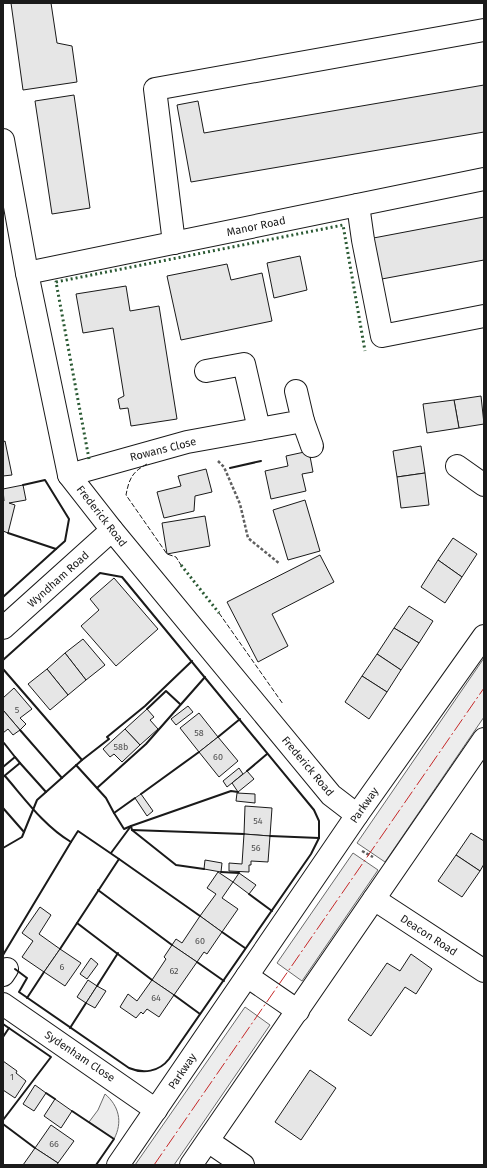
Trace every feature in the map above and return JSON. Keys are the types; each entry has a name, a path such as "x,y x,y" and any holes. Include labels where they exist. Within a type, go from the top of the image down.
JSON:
{"street":[{"path":"174,243 155,89 484,30"},
{"name":"Frederick Road","path":"3,140 27,274 69,474 112,530 331,795 357,815"},
{"name":"Manor Road","path":"27,274 484,179"},
{"path":"358,205 363,240 382,336 484,316"},
{"path":"206,371 244,364 259,429"},
{"path":"296,392 303,421 312,446"},
{"name":"Rowans Close","path":"69,474 196,440 303,421"},
{"path":"457,466 484,485"},
{"name":"Wyndham Road","path":"3,628 112,530"},
{"name":"Parkway","path":"118,1165 357,815 484,636"},
{"path":"191,1165 484,738"},
{"name":"Deacon Road","path":"374,899 484,971"},
{"path":"247,976 298,1011"},
{"name":"Sydenham Close","path":"3,1004 156,1110"},
{"path":"208,1141 243,1165"}],"path":[{"path":"196,440 224,467 240,504 248,538 280,564"},
{"path":"341,839 394,869"}],"shaded area":[{"path":"484,658 484,717 385,862 357,843"},
{"path":"353,853 378,870 302,981 277,963"},
{"path":"245,1007 270,1025 174,1165 135,1165"},
{"path":"105,1094 114,1104 119,1120 117,1133 114,1139 89,1122 98,1110"}],"building":[{"path":"11,3 51,3 57,43 72,46 77,82 23,90"},
{"path":"484,85 484,132 191,182 177,105 198,101 204,133"},
{"path":"74,95 90,208 52,214 35,101"},
{"path":"484,217 484,260 371,281 363,240"},
{"path":"300,256 307,290 274,298 267,263"},
{"path":"227,264 231,280 262,273 272,321 181,340 167,276"},
{"path":"126,286 130,311 159,306 177,419 131,426 128,408 120,409 118,399 124,396 113,328 83,333 76,294"},
{"path":"481,396 484,424 459,428 454,400"},
{"path":"454,400 459,428 427,433 423,404"},
{"path":"5,441 12,475 3,476 3,442"},
{"path":"421,446 425,473 397,477 393,451"},
{"path":"309,451 313,472 302,474 306,491 271,499 265,471 288,466 286,456"},
{"path":"206,469 212,492 195,496 194,511 164,518 157,492 181,486 178,476"},
{"path":"425,473 429,505 401,508 397,477"},
{"path":"23,485 26,500 9,503 15,505 8,533 3,531 3,489"},
{"path":"305,500 320,551 288,560 273,510"},
{"path":"205,516 210,546 167,554 162,523"},
{"path":"453,538 477,554 462,577 438,560"},
{"path":"320,555 334,582 272,614 288,646 258,662 227,602"},
{"path":"438,560 462,577 445,603 421,587"},
{"path":"114,578 158,629 116,666 81,626 99,610 90,599"},
{"path":"409,606 433,621 419,643 394,628"},
{"path":"394,628 419,643 401,670 377,654"},
{"path":"83,639 105,665 86,680 65,653"},
{"path":"65,653 86,680 68,695 47,669"},
{"path":"377,654 401,670 387,692 362,676"},
{"path":"47,669 68,695 50,710 28,684"},
{"path":"362,676 387,692 369,719 345,702"},
{"path":"14,688 32,709 20,718 26,724 20,730 3,710 3,698"},
{"path":"188,706 193,712 176,725 171,719"},
{"path":"147,709 154,717 150,720 158,729 140,745 125,729"},
{"path":"3,710 20,730 13,735 8,729 3,733"},
{"path":"199,713 218,737 199,752 180,728"},
{"path":"125,729 140,745 122,762 114,754 110,757 103,749"},
{"path":"218,737 238,761 219,777 199,752"},
{"path":"239,768 243,774 227,787 223,781"},
{"path":"247,771 254,779 238,792 232,783"},
{"path":"237,793 255,794 255,803 236,801"},
{"path":"141,794 153,811 147,816 135,798"},
{"path":"245,806 272,808 270,836 244,834"},
{"path":"471,833 484,841 484,864 480,871 456,855"},
{"path":"244,834 270,836 268,862 251,861 251,865 249,865 249,872 229,871 229,863 242,864"},
{"path":"456,855 480,871 462,897 438,881"},
{"path":"205,860 222,863 221,872 204,869"},
{"path":"218,872 233,882 222,898 238,909 222,932 200,916 216,894 207,888"},
{"path":"239,873 256,885 249,894 233,882"},
{"path":"40,907 51,915 39,934 60,949 44,972 22,957 33,941 22,933"},
{"path":"200,916 222,932 207,954 204,952 197,962 172,945 176,939 182,943"},
{"path":"172,945 197,962 174,995 152,980 166,959 164,957"},
{"path":"60,949 81,963 65,986 44,972"},
{"path":"411,954 432,969 416,994 405,987 371,1036 348,1020 387,963 400,971"},
{"path":"91,958 98,964 87,979 80,974"},
{"path":"88,980 97,986 86,1003 77,997"},
{"path":"152,980 174,995 159,1017 147,1009 143,1014 141,1012 136,1018 120,1007 128,994 137,1001"},
{"path":"97,986 106,991 95,1008 86,1003"},
{"path":"3,1061 17,1071 16,1073 26,1081 15,1098 3,1090"},
{"path":"310,1070 336,1088 301,1140 275,1122"},
{"path":"35,1085 46,1093 34,1111 23,1104"},
{"path":"55,1099 72,1111 61,1128 44,1116"},
{"path":"51,1125 74,1141 58,1163 35,1148"},
{"path":"35,1148 58,1163 57,1165 23,1165"}],"hedge":[{"path":"89,459 56,282 343,225 365,351"},
{"path":"181,565 219,613"}],"fence":[{"path":"147,464 132,476 126,495 167,554 176,557 181,565"},
{"path":"219,613 283,704"}],"wall":[{"path":"230,468 261,461"},
{"path":"8,533 56,549 65,541 69,519 45,480 23,485"},
{"path":"3,597 56,549"},
{"path":"3,660 100,573 122,577 314,810 319,821 319,838 270,836"},
{"path":"3,848 22,837 37,800 82,760 109,739 107,737 145,706 192,661"},
{"path":"3,669 82,760"},
{"path":"97,788 146,744 205,677"},
{"path":"147,709 166,691 180,704"},
{"path":"218,737 240,719"},
{"path":"20,730 62,778"},
{"path":"4,743 15,757"},
{"path":"141,794 199,752"},
{"path":"247,771 267,754"},
{"path":"3,767 15,757 20,763"},
{"path":"3,777 20,763 46,792"},
{"path":"76,765 106,798 124,829 131,826 132,830 176,865 204,869"},
{"path":"3,955 71,842 52,828 5,776"},
{"path":"111,853 131,826 231,791 238,792"},
{"path":"114,813 135,798"},
{"path":"3,808 24,832"},
{"path":"132,830 244,834"},
{"path":"71,842 78,831 200,916"},
{"path":"15,969 27,978 19,992 129,1068 140,1071 150,1071 156,1069 169,1059 311,854 319,838"},
{"path":"60,949 119,859"},
{"path":"221,872 239,873"},
{"path":"98,890 172,945"},
{"path":"249,894 272,911"},
{"path":"77,923 152,980"},
{"path":"222,932 245,948"},
{"path":"97,986 118,953"},
{"path":"197,962 224,981"},
{"path":"27,998 44,972"},
{"path":"174,995 200,1014"},
{"path":"70,1028 86,1003"},
{"path":"3,1024 51,1057 3,1120"},
{"path":"3,1037 9,1028"},
{"path":"46,1093 55,1099"},
{"path":"72,1111 114,1139 96,1165"},
{"path":"3,1124 35,1148"}],"power":[{"path":"154,1165 484,688"}]}
